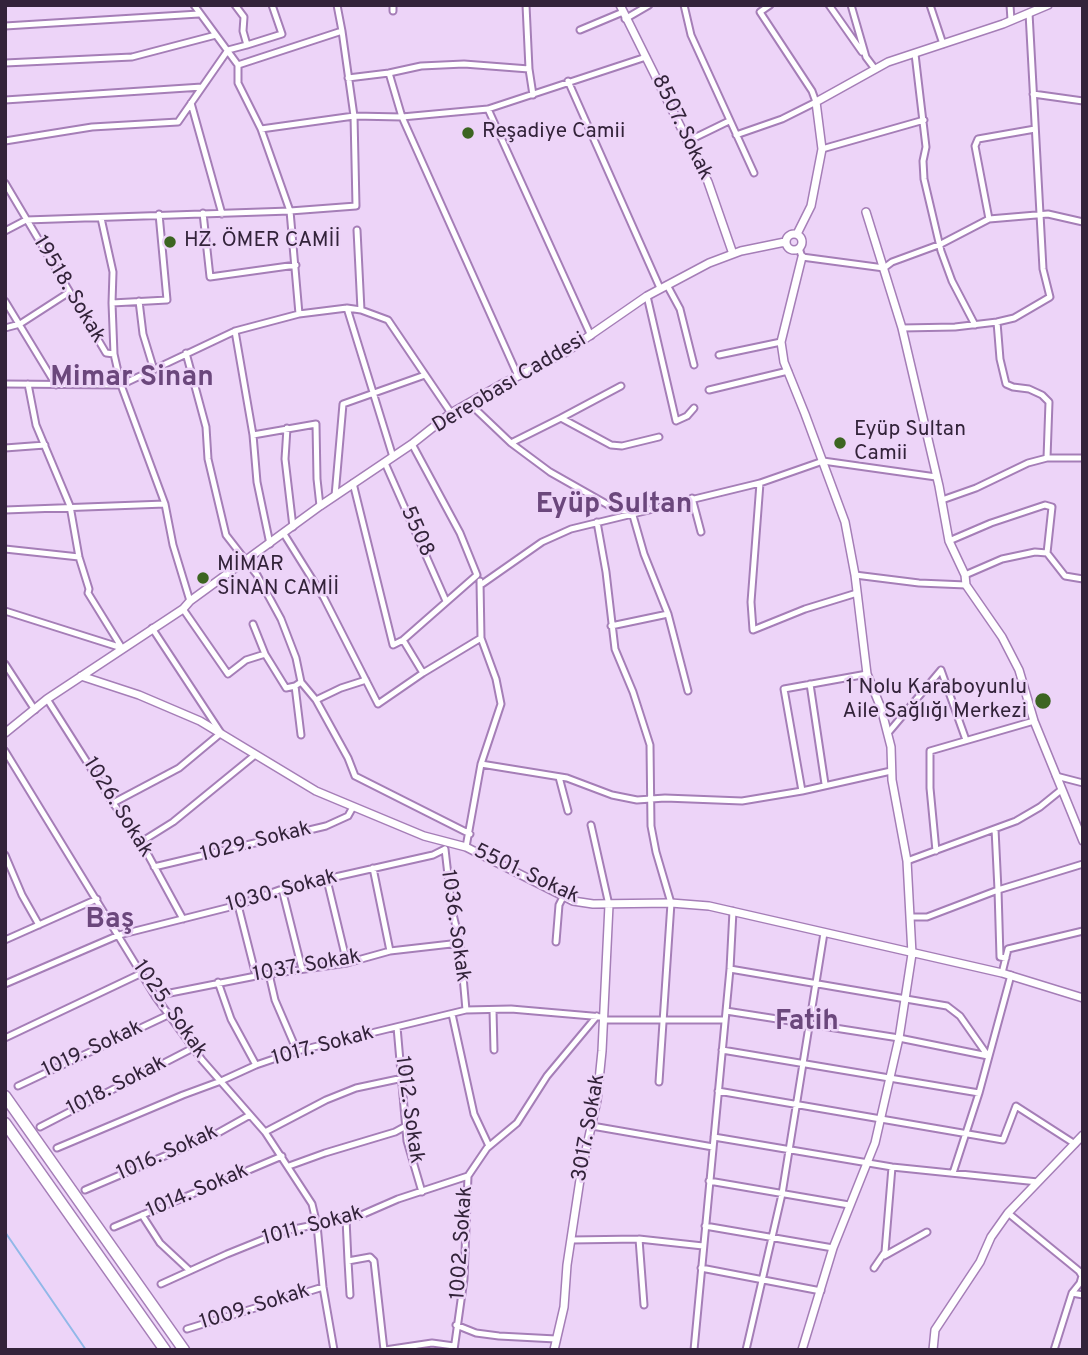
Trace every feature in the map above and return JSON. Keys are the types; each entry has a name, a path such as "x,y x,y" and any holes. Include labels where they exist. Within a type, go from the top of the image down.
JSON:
{"highway":[{"path":"5,1096 184,1350"},
{"path":"5,1123 165,1350"}],"street":[{"path":"194,5 238,65 238,83 261,129 289,211 299,314"},
{"path":"234,5 244,17 243,31 247,45"},
{"path":"5,141 92,127 178,122 228,50 282,34 272,5"},
{"path":"5,231 26,220 222,214 356,206 354,116 337,5"},
{"path":"526,5 533,95"},
{"path":"580,30 622,12 649,5"},
{"path":"684,5 691,35 754,173"},
{"path":"769,5 760,12 812,91 822,149 811,206 797,234"},
{"path":"829,5 875,69"},
{"path":"851,5 866,57"},
{"path":"930,5 943,44"},
{"path":"1010,5 1011,20"},
{"path":"736,135 782,119 875,69 1048,5"},
{"name":"8507. Sokak","path":"622,12 708,182 733,254"},
{"path":"902,328 997,322 1014,318 1049,297 1042,269 1029,13"},
{"path":"5,26 199,14"},
{"path":"238,65 342,30"},
{"path":"5,63 132,57 216,35"},
{"path":"915,54 926,147 923,161 925,179 941,251 952,281 975,325"},
{"path":"261,129 354,116 402,117 488,109 646,57"},
{"path":"348,78 421,66 464,64 529,69"},
{"path":"389,73 402,117 518,376"},
{"path":"568,81 664,287 680,309 694,365"},
{"path":"5,100 202,87"},
{"path":"1033,94 1083,101"},
{"path":"191,103 222,214"},
{"path":"488,109 591,336"},
{"path":"822,149 923,120"},
{"path":"688,141 729,121"},
{"path":"989,219 975,146 978,139 1035,129"},
{"name":"19518. Sokak","path":"5,183 106,353 114,354"},
{"path":"866,212 902,328 949,541 965,575 966,584 1002,638 1019,670 1034,721 1083,841"},
{"path":"203,213 210,277 296,265"},
{"path":"112,303 167,300 159,214"},
{"path":"802,257 884,268 892,262 941,244 989,219 1048,214 1083,222"},
{"path":"101,218 113,272 114,354 121,385 165,504 173,545 190,601"},
{"path":"357,230 360,310"},
{"path":"797,234 789,235 785,242 789,249 799,248"},
{"path":"797,234 802,240 799,248 802,257 781,342 783,362 845,523 855,575 867,674 891,747 891,771 906,861 912,954 906,1000 882,1119 869,1162 833,1248 802,1350"},
{"name":"Dereobası Caddesi","path":"5,733 47,699 183,608 320,506 412,444 451,413 566,352 647,296 709,263 733,254 785,242"},
{"path":"5,328 20,324 68,293"},
{"path":"647,296 676,421 687,416 694,408"},
{"path":"5,301 56,384"},
{"path":"139,301 143,334 154,370"},
{"path":"347,308 393,457"},
{"path":"5,384 121,385 235,331 299,314 347,308 388,320 451,413"},
{"path":"997,322 1000,359 1006,384 1029,389 1049,402 1047,458"},
{"path":"235,331 253,435 257,482 270,544"},
{"path":"719,355 781,342"},
{"path":"186,353 206,427 208,459 226,535 257,575 281,619 296,658 301,735"},
{"path":"709,390 788,371"},
{"path":"335,496 343,404 425,375"},
{"path":"27,384 36,425 70,506 88,593 122,648"},
{"path":"511,443 621,386"},
{"path":"469,403 511,443 550,472 617,510 632,512"},
{"path":"561,418 611,445 622,446 659,437"},
{"path":"253,435 316,424 320,506"},
{"path":"287,428 285,459 293,527"},
{"path":"412,444 460,533 482,584 481,638 496,679 501,704 481,764 466,847"},
{"path":"5,448 45,445"},
{"path":"942,500 976,488 1028,463 1047,458 1083,458"},
{"path":"482,584 542,541 571,529 760,483 823,461 936,477"},
{"name":"5508","path":"385,463 446,601"},
{"path":"353,483 393,645 403,640 477,575"},
{"path":"760,483 751,602 753,630 804,609 857,593"},
{"path":"692,498 701,532"},
{"path":"5,510 165,504"},
{"path":"949,541 991,523 1045,505 1052,507 1047,553 1065,576 1083,579"},
{"path":"632,512 644,554 668,614 688,691"},
{"path":"597,522 615,649 633,692 650,745 651,826 671,903 659,1082"},
{"path":"284,534 324,598 378,704 481,638"},
{"path":"5,549 79,557"},
{"path":"965,575 1018,554 1047,553"},
{"path":"855,575 919,583 966,584"},
{"path":"183,608 228,674 246,660 265,654"},
{"path":"5,611 122,648"},
{"path":"611,626 668,614"},
{"path":"253,624 265,654 286,688 298,684"},
{"path":"113,803 179,768 221,733 152,628"},
{"path":"403,640 423,673"},
{"path":"5,664 35,710"},
{"path":"888,733 941,670 966,740"},
{"path":"802,791 784,689 867,674"},
{"name":"5501. Sokak","path":"81,676 139,695 200,721 296,780 352,807 445,845 466,847 563,897 582,903 609,905 671,903 709,906 912,954 1002,972 1083,998"},
{"path":"316,700 366,680"},
{"path":"298,684 316,700 355,776 470,834"},
{"path":"810,684 825,784"},
{"name":"1026. Sokak","path":"47,699 141,842 183,919"},
{"path":"936,851 930,788 930,751 1034,721"},
{"name":"1025. Sokak","path":"5,751 155,996 193,1048 265,1132 312,1204 334,1350"},
{"path":"141,842 187,811 254,755"},
{"path":"481,764 559,777 636,800 742,801 891,771"},
{"path":"1056,776 1083,783"},
{"path":"559,777 568,811"},
{"path":"906,861 1016,821 1061,790"},
{"name":"1029. Sokak","path":"154,867 326,826 348,816 352,807"},
{"path":"591,825 609,905"},
{"path":"995,829 1000,957 1006,958"},
{"name":"1030. Sokak","path":"5,984 119,935 238,905 282,889 433,855 445,845"},
{"name":"1036. Sokak","path":"445,845 452,910 460,943 466,1010"},
{"path":"5,855 22,895 39,925"},
{"path":"911,917 927,917 998,890 1083,864"},
{"path":"373,868 390,951"},
{"path":"327,880 347,963"},
{"path":"282,889 302,969"},
{"path":"556,942 559,905 563,897"},
{"path":"5,940 97,899"},
{"path":"238,905 256,976"},
{"name":"3017. Sokak","path":"554,1350 564,1307 581,1173 597,1100 609,905"},
{"path":"694,1350 730,969 733,911"},
{"path":"1002,972 1008,949 1083,931"},
{"path":"746,1350 782,1195 824,933"},
{"name":"1037. Sokak","path":"155,996 218,982 347,963 390,951 460,943"},
{"path":"730,969 947,1006 960,1016 988,1056"},
{"path":"5,1038 142,973"},
{"path":"269,974 275,1000 297,1051"},
{"path":"953,1173 979,1093 1011,975"},
{"path":"218,982 231,1019 256,1065"},
{"name":"1017. Sokak","path":"57,1148 256,1065 297,1051 466,1010 547,1010 601,1018 725,1020"},
{"path":"493,1010 494,1050"},
{"path":"726,1011 899,1038 988,1056"},
{"path":"452,1014 474,1114 489,1146"},
{"name":"1019. Sokak","path":"18,1086 168,1015"},
{"name":"1002. Sokak","path":"454,1348 464,1279 468,1176 489,1146 517,1123 557,1062 601,1018"},
{"name":"1012. Sokak","path":"397,1027 406,1126 411,1156 422,1192"},
{"name":"1018. Sokak","path":"40,1127 193,1048"},
{"path":"722,1050 979,1093"},
{"path":"265,1132 326,1100 356,1088 403,1078"},
{"path":"718,1091 1003,1140 1016,1105 1075,1144"},
{"name":"1016. Sokak","path":"85,1190 216,1133 250,1115"},
{"path":"289,1166 395,1132 406,1126"},
{"path":"592,1126 713,1147"},
{"path":"933,1350 935,1330 980,1262 991,1237 1008,1213 1083,1135"},
{"path":"713,1137 892,1167 1038,1182"},
{"name":"1014. Sokak","path":"114,1227 282,1156"},
{"path":"874,1268 885,1252 892,1167"},
{"name":"1011. Sokak","path":"161,1284 284,1231 368,1213 398,1199 468,1176"},
{"path":"709,1181 849,1205"},
{"path":"1008,1213 1080,1270 1080,1283 1072,1293 1054,1350"},
{"path":"142,1216 160,1243 189,1270"},
{"path":"346,1219 351,1295"},
{"path":"705,1226 833,1248"},
{"path":"881,1258 927,1233"},
{"path":"639,1239 643,1305"},
{"path":"571,1240 639,1239 702,1246"},
{"path":"348,1261 373,1258 384,1350 432,1343 454,1348"},
{"path":"701,1268 821,1291"},
{"name":"1009. Sokak","path":"187,1329 323,1287"},
{"path":"1072,1293 1083,1295"},
{"path":"456,1325 476,1333 556,1339"}],"waterway":[{"path":"5,1232 86,1350"}],"place":[{"name":"Reşadiye Camii","path":"468,133"},
{"name":"HZ. ÖMER CAMİİ","path":"170,242"},
{"name":"Eyüp Sultan Camii","path":"840,443"},
{"name":"MİMAR SİNAN CAMİİ","path":"203,578"},
{"name":"1 Nolu Karaboyunlu Aile Sağlığı Merkezi","path":"1043,701"}],"district":[{"name":"Mimar Sinan","path":"132,379"},
{"name":"Eyüp Sultan","path":"614,506"},
{"name":"Baş","path":"110,921"},
{"name":"Fatih","path":"807,1023"}]}
